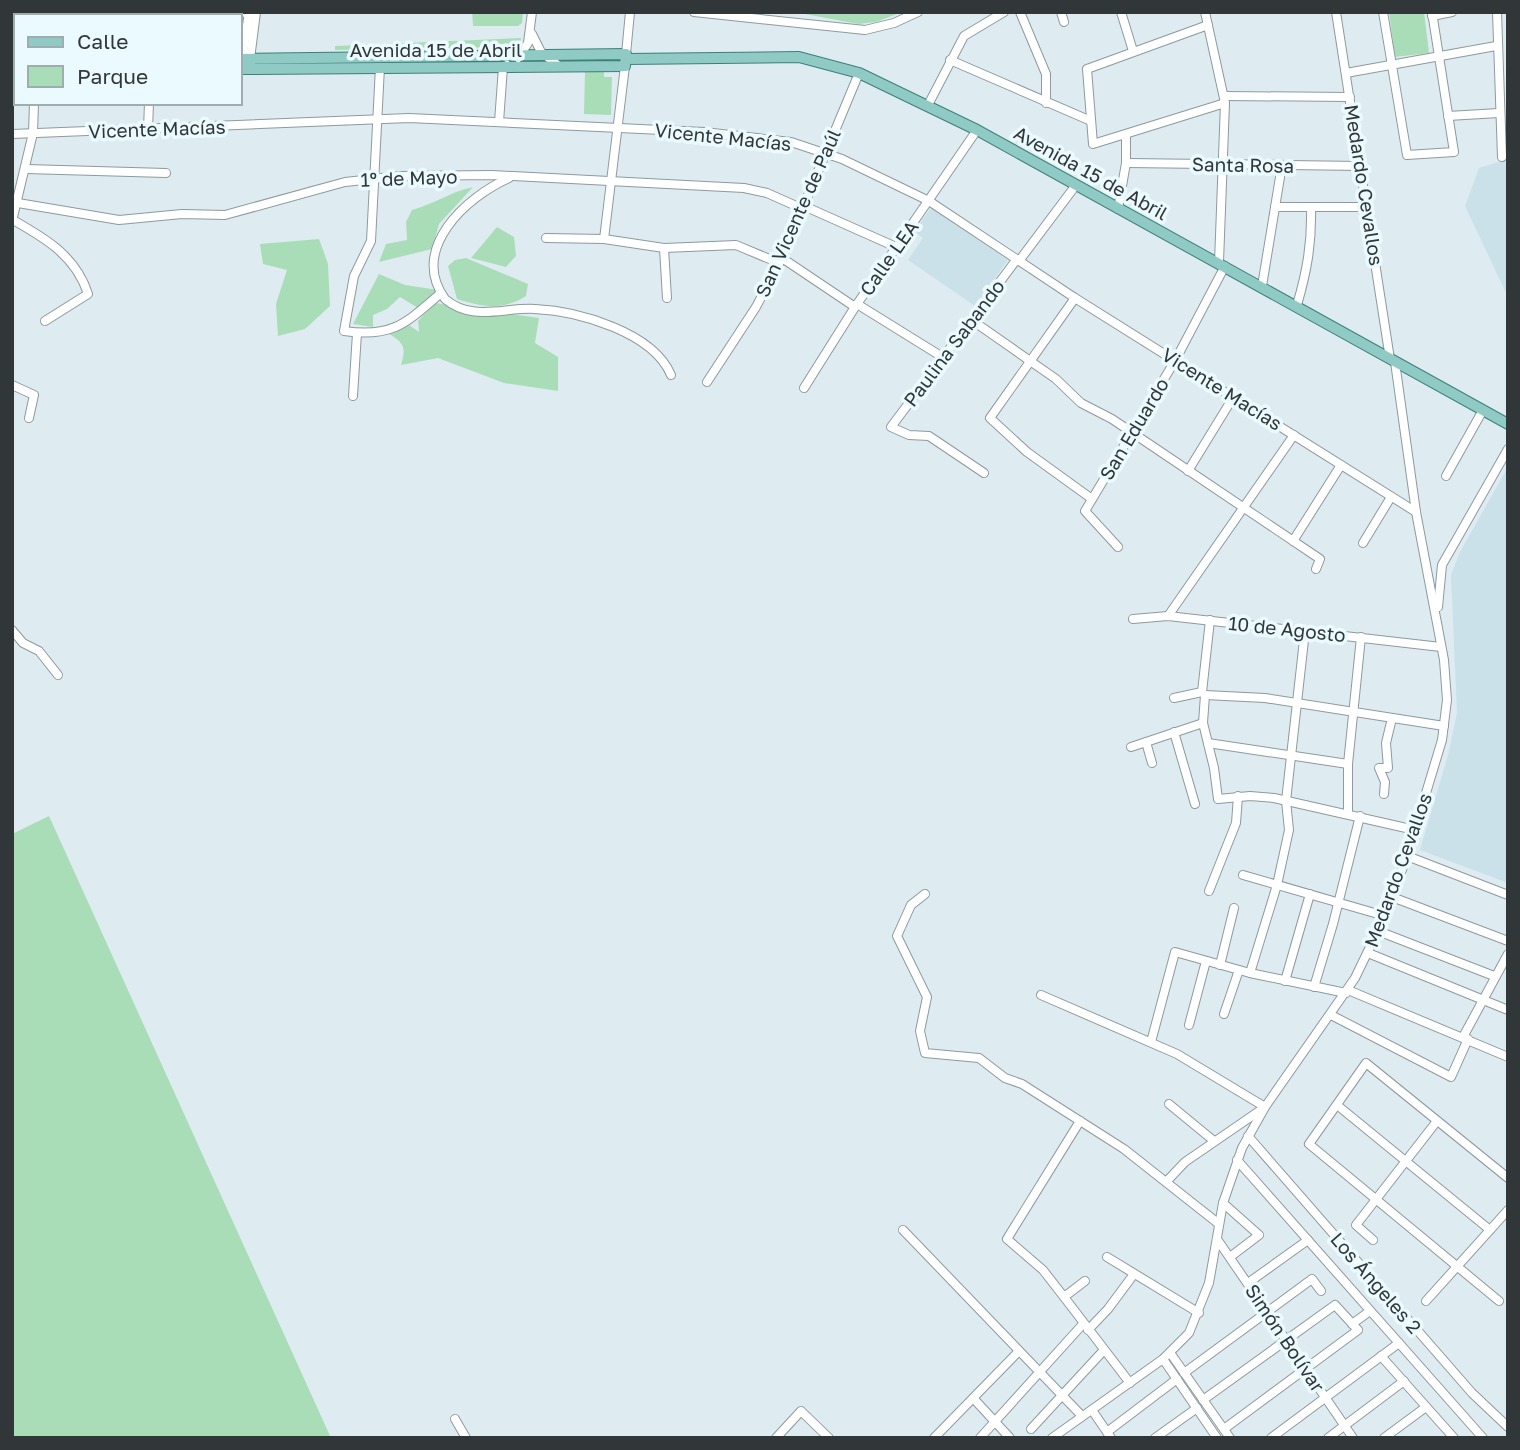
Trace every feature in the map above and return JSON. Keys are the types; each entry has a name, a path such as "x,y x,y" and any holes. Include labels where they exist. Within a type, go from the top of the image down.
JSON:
{"main road":[{"name":"Avenida 15 de Abril","path":"243,61 521,55 626,59 799,57 859,73 977,130 1508,424"},
{"name":"Avenida 15 de Abril","path":"243,61 380,67 561,67 626,59"}],"street":[{"path":"232,12 252,13 243,61"},
{"path":"499,122 503,67 521,55 531,31 532,12"},
{"path":"604,239 620,128 630,12"},
{"path":"694,12 865,30 894,23 918,12"},
{"path":"928,105 950,60 969,32 1004,12"},
{"path":"1020,12 1046,74 1046,103"},
{"path":"1061,12 1064,22"},
{"path":"1121,12 1133,51"},
{"name":"San Eduardo","path":"1118,547 1085,511 1176,359 1222,264 1225,99 1205,12"},
{"name":"Medardo Cevallos","path":"1052,1438 1171,1353 1189,1333 1209,1283 1223,1203 1237,1160 1265,1107 1331,1015 1368,953 1407,856 1444,726 1447,700 1441,644 1424,564 1336,12"},
{"path":"1383,12 1407,155 1454,152 1432,14 1452,12"},
{"path":"1497,12 1496,46 1502,157"},
{"path":"1208,25 1087,69 1093,144 1126,136 1225,99 1350,97"},
{"path":"531,31 544,55 561,67"},
{"path":"1346,73 1496,46"},
{"path":"950,60 1091,121"},
{"path":"380,67 371,240 354,276 344,331 383,332 399,327 410,321 441,293"},
{"name":"San Vicente de Paúl","path":"707,382 756,307 780,260 859,73"},
{"path":"34,105 33,133 12,221 50,242 67,256 80,272 89,293 45,321"},
{"path":"148,130 149,105"},
{"path":"1448,116 1502,119"},
{"name":"Vicente Macías","path":"12,134 379,118 620,128 767,138 825,152 929,201 1075,298 1416,512"},
{"name":"Calle LEA","path":"804,388 856,305 977,130"},
{"path":"1118,209 1126,163 1126,136"},
{"name":"Santa Rosa","path":"1126,163 1361,166"},
{"path":"1262,286 1282,165"},
{"path":"26,169 166,173"},
{"name":"1º de Mayo","path":"18,202 106,219 182,214 216,216 345,181 400,176 512,177 744,188 767,192 896,247"},
{"path":"512,177 474,198 439,238 434,266 441,293 460,309 490,313 527,309 549,310 631,332 652,349 671,375"},
{"name":"Paulina Sabando","path":"984,473 929,436 909,435 891,427 1076,185"},
{"path":"1275,207 1367,207"},
{"path":"1297,305 1312,242 1311,207"},
{"path":"546,239 604,239 664,248 736,244 780,260 944,358"},
{"path":"664,248 667,298"},
{"path":"1075,298 990,418 1027,452 1092,499"},
{"path":"973,321 1031,360 1081,404 1133,432 1320,559 1315,569"},
{"path":"353,396 357,333"},
{"path":"12,385 34,395 29,418"},
{"path":"1188,471 1234,396"},
{"path":"1446,476 1483,410"},
{"path":"1168,617 1294,435"},
{"path":"1441,644 1438,588 1441,565 1508,449"},
{"path":"1293,541 1341,465"},
{"path":"1363,543 1391,497"},
{"path":"1424,564 1434,570 1441,565"},
{"name":"10 de Agosto","path":"1133,619 1168,617 1210,620 1441,644"},
{"path":"1210,620 1203,723 1217,799 1238,796 1286,801 1415,830"},
{"path":"12,630 23,643 39,651 58,675"},
{"path":"1250,973 1277,885 1290,821 1286,801 1305,631"},
{"path":"1348,814 1348,764 1361,637"},
{"path":"1174,698 1203,694 1254,697 1444,726"},
{"path":"1384,794 1385,782 1379,768 1388,768 1386,743 1392,718"},
{"path":"1131,747 1203,723"},
{"path":"1174,732 1195,804"},
{"path":"1146,742 1152,763"},
{"path":"1208,743 1348,764"},
{"path":"1209,891 1236,823 1238,796"},
{"path":"1314,987 1360,816"},
{"path":"1407,856 1508,895"},
{"path":"1242,875 1385,916"},
{"path":"925,894 911,905 897,936 927,997 920,1031 925,1053 979,1058 1005,1078 1022,1084 1124,1149 1219,1224"},
{"path":"1285,981 1310,894"},
{"path":"1392,897 1508,941"},
{"path":"1220,965 1234,908"},
{"path":"1378,931 1494,976"},
{"path":"1150,1042 1175,952 1285,981 1347,991 1508,1057"},
{"path":"1368,953 1508,1010"},
{"path":"1331,1015 1451,1077 1482,999 1508,954"},
{"path":"1189,1025 1206,961"},
{"path":"1224,1014 1239,970"},
{"path":"1041,995 1178,1054 1265,1107 1185,1162 1166,1182"},
{"path":"1499,1301 1309,1144 1366,1063 1508,1178"},
{"path":"1169,1104 1214,1141"},
{"path":"1337,1105 1490,1230"},
{"path":"1080,1121 1007,1239 1043,1270 1130,1383"},
{"path":"1373,1240 1356,1225 1437,1121"},
{"name":"Los Ángeles 2","path":"1248,1136 1472,1393 1507,1423"},
{"path":"1237,1160 1483,1438"},
{"path":"1223,1203 1259,1235 1230,1257"},
{"path":"1426,1301 1508,1210"},
{"path":"902,1230 1082,1416"},
{"name":"Simón Bolívar","path":"1217,1239 1353,1438"},
{"path":"1248,1283 1308,1240"},
{"path":"1107,1257 1199,1313"},
{"path":"980,1438 1085,1327 1108,1309 1134,1274"},
{"path":"1092,1410 1109,1435 1181,1376 1312,1279 1321,1291"},
{"path":"1063,1297 1085,1281"},
{"path":"1203,1400 1335,1305 1355,1327"},
{"path":"1224,1429 1306,1369 1370,1311"},
{"path":"1271,1438 1399,1343"},
{"path":"1031,1429 1104,1350"},
{"path":"934,1438 1019,1351"},
{"path":"1171,1353 1197,1408 1216,1437"},
{"path":"1381,1356 1448,1436"},
{"path":"1163,1359 1203,1400 1230,1438"},
{"path":"1328,1438 1404,1381"},
{"path":"974,1399 1010,1438"},
{"path":"1384,1438 1426,1407"},
{"path":"1155,1438 1197,1408"},
{"path":"776,1438 801,1411 829,1438"},
{"path":"455,1419 466,1438"}],"shaded area":[{"path":"1508,159 1508,297 1465,206 1479,168"},
{"path":"931,208 1008,260 975,306 908,260 923,238 914,231"},
{"path":"1508,467 1508,883 1420,850 1448,755 1457,713 1451,575 1460,552"}],"green space":[{"path":"472,12 523,12 522,23 518,26 473,26"},
{"path":"794,12 902,12 876,22 858,24"},
{"path":"1389,12 1424,12 1429,53 1395,57"},
{"path":"521,38 516,47 335,50 335,46"},
{"path":"585,71 604,71 604,77 612,77 611,115 584,114"},
{"path":"473,187 439,224 432,249 379,262 386,244 407,240 406,222 412,210"},
{"path":"497,227 514,237 516,256 506,267 471,258"},
{"path":"319,239 328,264 330,306 305,329 278,336 276,304 287,270 263,264 260,244"},
{"path":"466,258 528,284 526,296 500,306 457,299 448,266 455,260"},
{"path":"379,274 405,285 438,290 423,311 400,297 387,309 373,315 373,327 353,324"},
{"path":"435,303 539,318 535,343 558,357 558,391 504,383 438,358 401,365 404,353 402,345 386,332 402,320 419,332 418,321"},
{"path":"49,816 331,1438 12,1438 12,834"}]}
